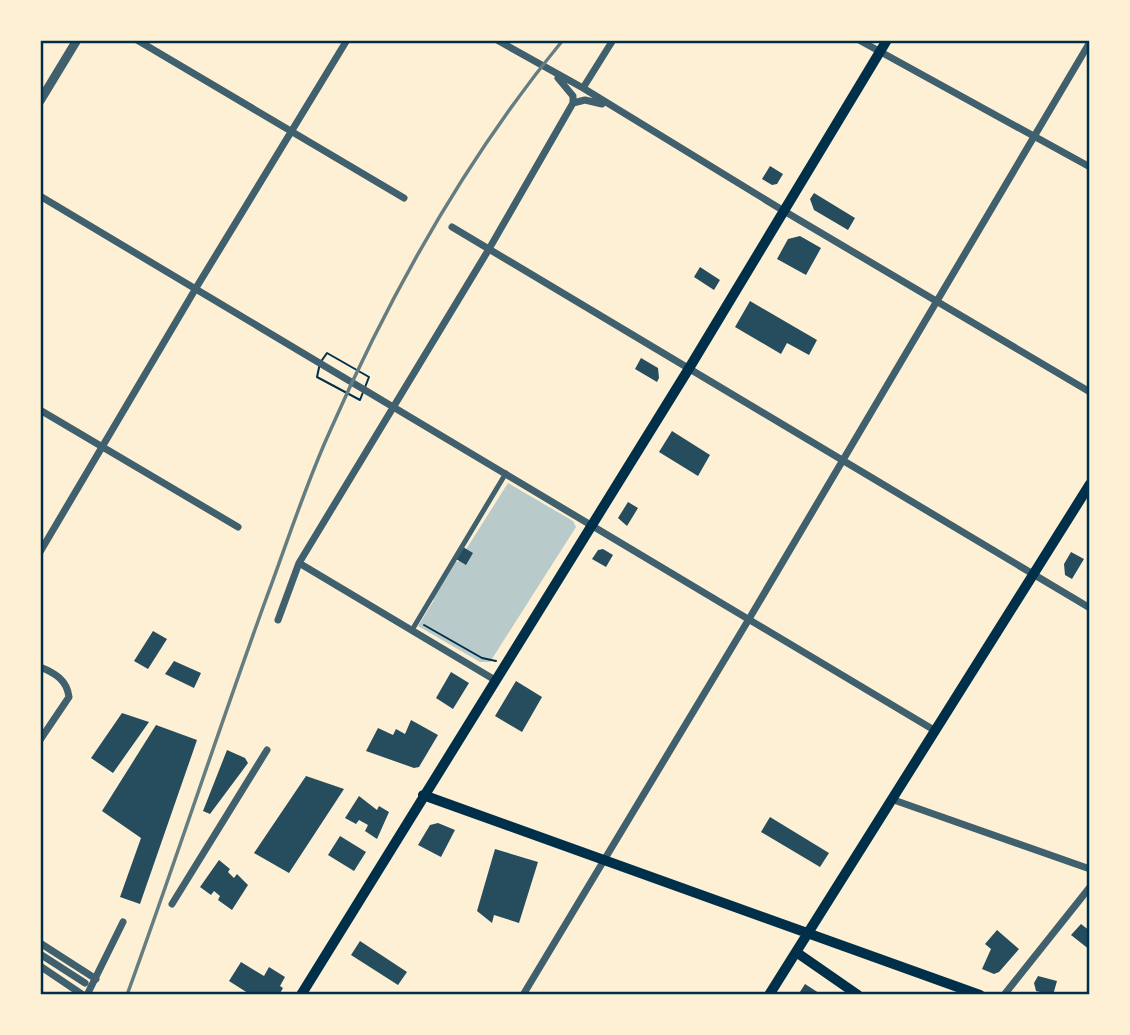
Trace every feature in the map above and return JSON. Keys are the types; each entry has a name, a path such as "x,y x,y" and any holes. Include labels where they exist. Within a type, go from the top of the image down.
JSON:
{"main road":[{"path":"301,995 688,370 887,40"},
{"path":"769,995 1090,484"},
{"path":"423,795 980,995"},
{"path":"796,952 858,995"}],"street":[{"path":"40,101 77,40"},
{"path":"137,40 404,198"},
{"path":"40,552 347,40"},
{"path":"497,40 583,88 784,211 1090,392"},
{"path":"583,88 613,40"},
{"path":"859,40 1090,167"},
{"path":"523,995 1090,42"},
{"path":"278,620 299,563 489,249 573,103 573,96 568,88 553,72"},
{"path":"573,103 585,100 613,108"},
{"path":"40,196 934,730"},
{"path":"452,226 688,370 1090,608"},
{"path":"40,410 237,527"},
{"path":"412,631 506,473"},
{"path":"299,563 495,680"},
{"path":"40,667 65,682 69,697 40,740"},
{"path":"172,904 267,750"},
{"path":"891,799 1090,869"},
{"path":"1004,995 1090,887"},
{"path":"40,966 85,995 96,979 123,922"},
{"path":"40,943 96,979"},
{"path":"40,954 85,983"}],"path":[{"path":"320,363 327,353 358,369 369,377 365,390"},
{"path":"417,621 482,658 505,663"}],"shaded area":[{"path":"508,483 573,521 576,527 490,662 480,662 418,626 434,600 430,597 454,560 458,562"}],"building":[{"path":"770,166 783,174 777,184 772,185 762,179"},
{"path":"814,193 855,218 848,230 814,210 810,199"},
{"path":"800,236 821,248 806,275 777,259 788,239"},
{"path":"700,267 720,280 714,290 694,277"},
{"path":"750,301 817,340 809,355 787,343 781,354 735,327"},
{"path":"641,358 658,368 657,382 635,369"},
{"path":"672,431 710,455 698,476 659,452"},
{"path":"628,502 638,508 627,526 618,518"},
{"path":"463,547 473,553 466,565 456,559"},
{"path":"603,549 613,555 606,567 592,559 598,550"},
{"path":"1071,552 1084,559 1072,579 1065,575 1064,564"},
{"path":"153,631 167,639 148,669 134,661"},
{"path":"174,661 201,673 194,688 165,674"},
{"path":"451,672 469,683 453,709 436,698"},
{"path":"516,681 542,697 522,732 495,716"},
{"path":"122,713 149,722 113,773 91,758"},
{"path":"411,720 438,735 419,767 414,768 366,751 378,728 393,735 396,729 405,734"},
{"path":"156,725 197,740 140,904 120,897 141,838 102,811"},
{"path":"227,750 245,758 248,763 210,814 203,811"},
{"path":"306,776 344,789 289,873 254,853"},
{"path":"359,796 377,810 379,806 389,812 377,839 365,831 368,825 359,820 356,824 345,818"},
{"path":"770,817 829,853 820,867 761,832"},
{"path":"438,823 455,830 441,857 418,845 430,825"},
{"path":"340,836 366,852 354,871 328,855"},
{"path":"495,849 538,862 519,923 494,915 492,923 477,911"},
{"path":"219,860 230,869 228,872 234,878 237,874 248,885 232,910 218,900 220,896 214,891 211,895 200,887"},
{"path":"1081,924 1090,931 1090,950 1071,935"},
{"path":"997,930 1019,949 999,972 994,974 982,969 991,949 985,944"},
{"path":"360,941 407,972 398,985 351,955"},
{"path":"241,962 264,976 269,967 285,977 279,995 251,995 229,981"},
{"path":"1038,976 1057,981 1053,995 1036,991 1034,983"},
{"path":"805,984 822,995 798,995"}],"railway":[{"path":"127,995 296,515 354,379 405,277 463,179 494,131 563,40"}]}
